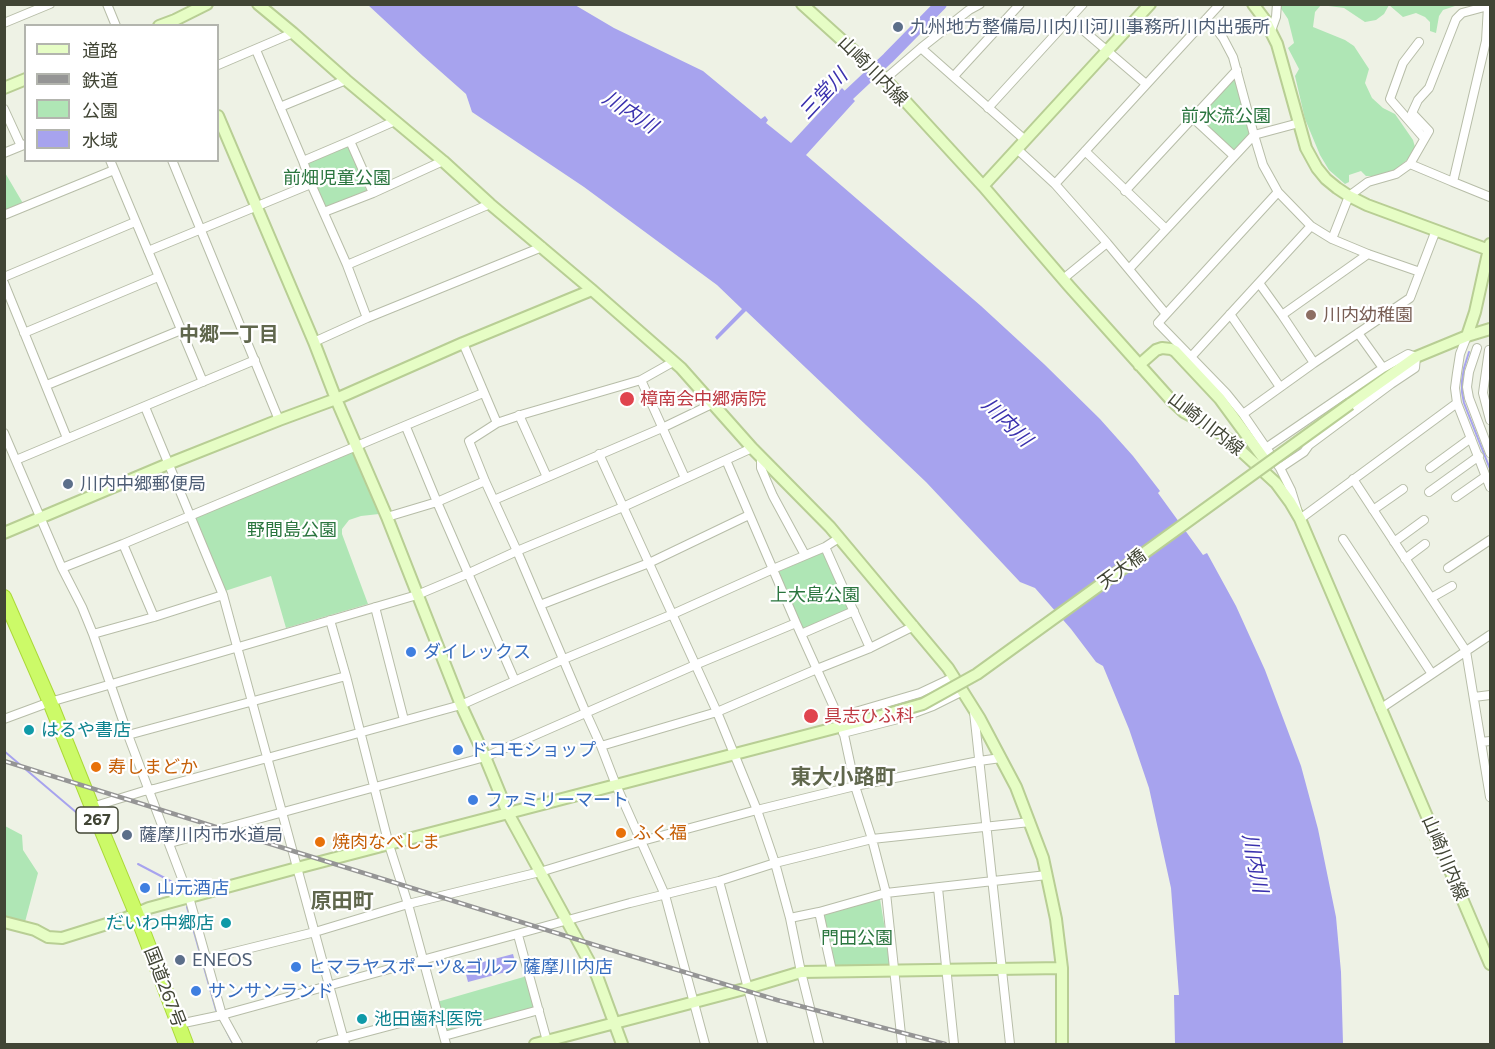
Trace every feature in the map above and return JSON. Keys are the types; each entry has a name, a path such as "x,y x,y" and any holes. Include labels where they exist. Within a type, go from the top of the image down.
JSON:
{"highway":[{"name":"国道267号","path":"4,597 50,702 186,1044"}],"street":[{"path":"4,23 51,4"},
{"path":"107,4 115,24"},
{"path":"177,23 207,4"},
{"path":"258,4 681,368 752,448 838,537 948,668 1016,787 1047,875 1056,919 1062,968 1062,1044"},
{"path":"885,80 921,48 980,4"},
{"path":"954,76 1020,4"},
{"path":"988,108 1083,4"},
{"path":"983,186 1150,4"},
{"path":"1055,184 1220,4"},
{"path":"1253,4 1277,44 1306,148 1326,179 1349,196 1367,205 1490,247 1475,312 1460,354 1455,388 1457,403 1491,487"},
{"path":"1271,31 1276,17 1277,4"},
{"path":"1332,239 1349,196 1368,182 1396,174 1410,165 1429,131 1412,112 1418,100 1429,88 1456,19 1462,13 1488,5 1488,41 1453,182"},
{"name":"山崎川内線","path":"810,7 885,80 983,186 1178,407 1228,439 1283,493 1300,519 1491,964"},
{"path":"1070,19 1146,84"},
{"path":"1206,19 1214,26 1233,57 1263,165 1278,192 1311,226 1332,239 1420,272"},
{"path":"219,65 293,33"},
{"path":"1419,42 1403,63 1390,99 1424,138"},
{"path":"921,48 988,108 1166,314"},
{"path":"256,50 368,318"},
{"path":"1125,191 1236,70"},
{"path":"4,88 24,80"},
{"path":"280,107 346,80"},
{"path":"4,108 23,145 4,153"},
{"path":"219,118 387,517 461,705 508,813 597,976 622,1044"},
{"path":"1193,118 1234,156"},
{"path":"303,160 395,121"},
{"path":"1129,269 1254,135 1299,123"},
{"path":"350,141 373,193"},
{"path":"1085,151 1166,229"},
{"path":"324,212 373,193 443,161"},
{"path":"111,162 203,382"},
{"path":"173,162 279,420"},
{"path":"1410,165 1491,197"},
{"path":"4,215 114,170"},
{"path":"148,250 311,184"},
{"path":"1278,192 1158,323 1226,393 1243,414 1280,468 1292,490 1300,519 1457,403"},
{"path":"347,265 490,204"},
{"path":"4,277 135,222"},
{"path":"1191,357 1311,226"},
{"path":"1243,414 1410,298 1436,230"},
{"path":"1063,279 1107,243"},
{"path":"314,342 542,247"},
{"path":"1282,315 1368,254"},
{"path":"24,333 158,277"},
{"path":"4,283 8,307 24,333 67,438"},
{"path":"1259,284 1314,363"},
{"path":"4,533 168,464 336,399 592,290"},
{"path":"1230,314 1280,387"},
{"name":"天大橋","path":"4,922 35,930 48,937 62,938 126,918 149,908 189,897 922,704 977,674 1416,357 1491,329"},
{"path":"46,384 181,330"},
{"path":"1358,333 1383,369"},
{"path":"1466,340 1478,348 1490,350 1483,393 1489,405 1491,420"},
{"path":"463,343 497,423"},
{"path":"1139,364 1162,348 1171,349 1179,355 1220,399 1267,463"},
{"path":"1478,348 1469,372 1467,387 1480,429 1491,453"},
{"path":"1266,448 1383,369 1408,354 1416,357 1415,368 1280,468"},
{"path":"16,460 255,360"},
{"path":"673,362 641,380 497,423 469,441 665,895 705,1044"},
{"path":"641,380 685,478"},
{"path":"62,568 483,393"},
{"path":"494,500 714,404"},
{"path":"146,406 224,595 344,1042"},
{"path":"519,415 547,477"},
{"path":"406,426 467,574 515,681"},
{"path":"1430,468 1470,435 1491,426"},
{"path":"4,433 40,519 93,634 189,897 220,1016 237,1044"},
{"path":"4,719 50,702 417,595 623,507 752,448"},
{"path":"599,454 717,712 757,810 790,918 819,1044"},
{"path":"1429,492 1479,456"},
{"path":"761,457 761,468 773,496 805,555"},
{"path":"726,460 841,725 855,786 886,893 902,1044"},
{"path":"1456,497 1486,476"},
{"path":"1353,479 1466,651 1491,797"},
{"path":"387,517 437,502 485,481"},
{"path":"1373,510 1403,489"},
{"path":"540,605 649,563 749,515"},
{"path":"1395,542 1424,520"},
{"path":"92,807 461,705 825,547 838,537"},
{"path":"1343,539 1432,674"},
{"path":"1448,567 1491,540"},
{"path":"123,544 154,617"},
{"path":"1405,559 1425,544"},
{"path":"825,547 870,648"},
{"path":"1431,598 1452,586"},
{"path":"93,634 224,595"},
{"path":"375,607 404,720"},
{"path":"801,634 854,611"},
{"path":"330,620 389,844 445,1040 538,1010"},
{"path":"170,843 485,758 796,623"},
{"path":"601,746 717,712 870,648 914,626"},
{"path":"1380,709 1491,635"},
{"path":"128,735 346,676"},
{"path":"841,725 954,677"},
{"path":"841,725 898,719 933,706 963,691"},
{"path":"1474,697 1491,695"},
{"path":"974,710 1010,1044"},
{"path":"1481,742 1491,741"},
{"path":"206,959 315,932 408,904 540,872 757,810 855,786 1000,758"},
{"path":"179,1024 220,1016 718,881 775,863 872,839 1030,822"},
{"path":"790,918 886,893 1047,875"},
{"path":"718,881 763,1044"},
{"path":"938,888 954,1044"},
{"path":"819,912 832,971"},
{"path":"518,935 547,1041"},
{"path":"535,1044 801,972 1062,968"},
{"path":"321,1044 344,1042 438,1013"}],"green space":[{"path":"1280,4 1458,5 1443,10 1439,16 1436,33 1430,31 1430,22 1425,17 1416,13 1403,17 1389,5 1384,14 1376,20 1365,22 1344,8 1321,5 1315,12 1313,27 1354,46 1369,69 1365,83 1372,98 1383,108 1395,114 1413,140 1415,147 1408,159 1394,171 1366,176 1361,171 1349,175 1349,182 1345,184 1329,170 1305,119 1295,76 1299,69 1288,48 1294,43 1288,19"},
{"name":"前水流公園","path":"1233,79 1237,80 1250,135 1232,150 1198,116"},
{"name":"前畑児童公園","path":"349,146 367,192 325,208 307,163"},
{"path":"4,171 24,205 4,212"},
{"name":"野間島公園","path":"352,452 379,514 349,520 342,529 368,604 286,628 271,576 225,591 195,519 196,516"},
{"name":"上大島公園","path":"823,552 849,610 803,631 778,572"},
{"path":"5,826 22,835 23,850 38,873 25,922 5,917"},
{"name":"門田公園","path":"880,899 891,966 834,967 822,914"},
{"path":"527,976 535,1007 533,1010 448,1033 445,1031 437,1002"}],"water":[{"name":"川内川","path":"368,5 575,5 614,28 703,71 761,119 765,116 768,120 766,123 791,143 842,88 855,101 806,155 981,306 1100,419 1160,491 1158,493 1203,555 1207,553 1236,606 1265,670 1301,766 1318,829 1336,917 1341,972 1343,1044 1175,1044 1174,995 1179,995 1171,888 1149,788 1129,729 1103,666 1096,662 1035,588 1020,582 926,482 746,311 717,340 715,337 742,309 717,285 584,187 472,112 466,94"},
{"path":"513,954 517,969 468,982 464,967"}],"waterway":[{"name":"三堂川","path":"837,106 941,4"},
{"path":"1469,352 1464,368 1462,392 1464,403 1490,469"},
{"path":"4,751 90,824"},
{"path":"138,864 178,885 179,888"},
{"path":"187,907 216,1010 233,1044"}],"railway":[{"path":"4,761 777,1000 945,1044"}],"place":[{"name":"九州地方整備局川内川河川事務所川内出張所","path":"898,27"},
{"name":"川内幼稚園","path":"1311,315"},
{"name":"樟南会中郷病院","path":"627,399"},
{"name":"川内中郷郵便局","path":"68,484"},
{"name":"ダイレックス","path":"411,652"},
{"name":"具志ひふ科","path":"811,716"},
{"name":"はるや書店","path":"29,730"},
{"name":"ドコモショップ","path":"458,750"},
{"name":"寿しまどか","path":"96,767"},
{"name":"ファミリーマート","path":"473,800"},
{"name":"ふく福","path":"621,833"},
{"name":"薩摩川内市水道局","path":"127,835"},
{"name":"焼肉なべしま","path":"320,842"},
{"name":"山元酒店","path":"145,888"},
{"name":"だいわ中郷店","path":"226,923"},
{"name":"ENEOS","path":"180,960"},
{"name":"ヒマラヤスポーツ&ゴルフ 薩摩川内店","path":"296,967"},
{"name":"サンサンランド","path":"196,991"},
{"name":"池田歯科医院","path":"362,1019"}],"district":[{"name":"中郷一丁目","path":"229,334"},
{"name":"東大小路町","path":"843,777"},
{"name":"原田町","path":"342,901"}]}
